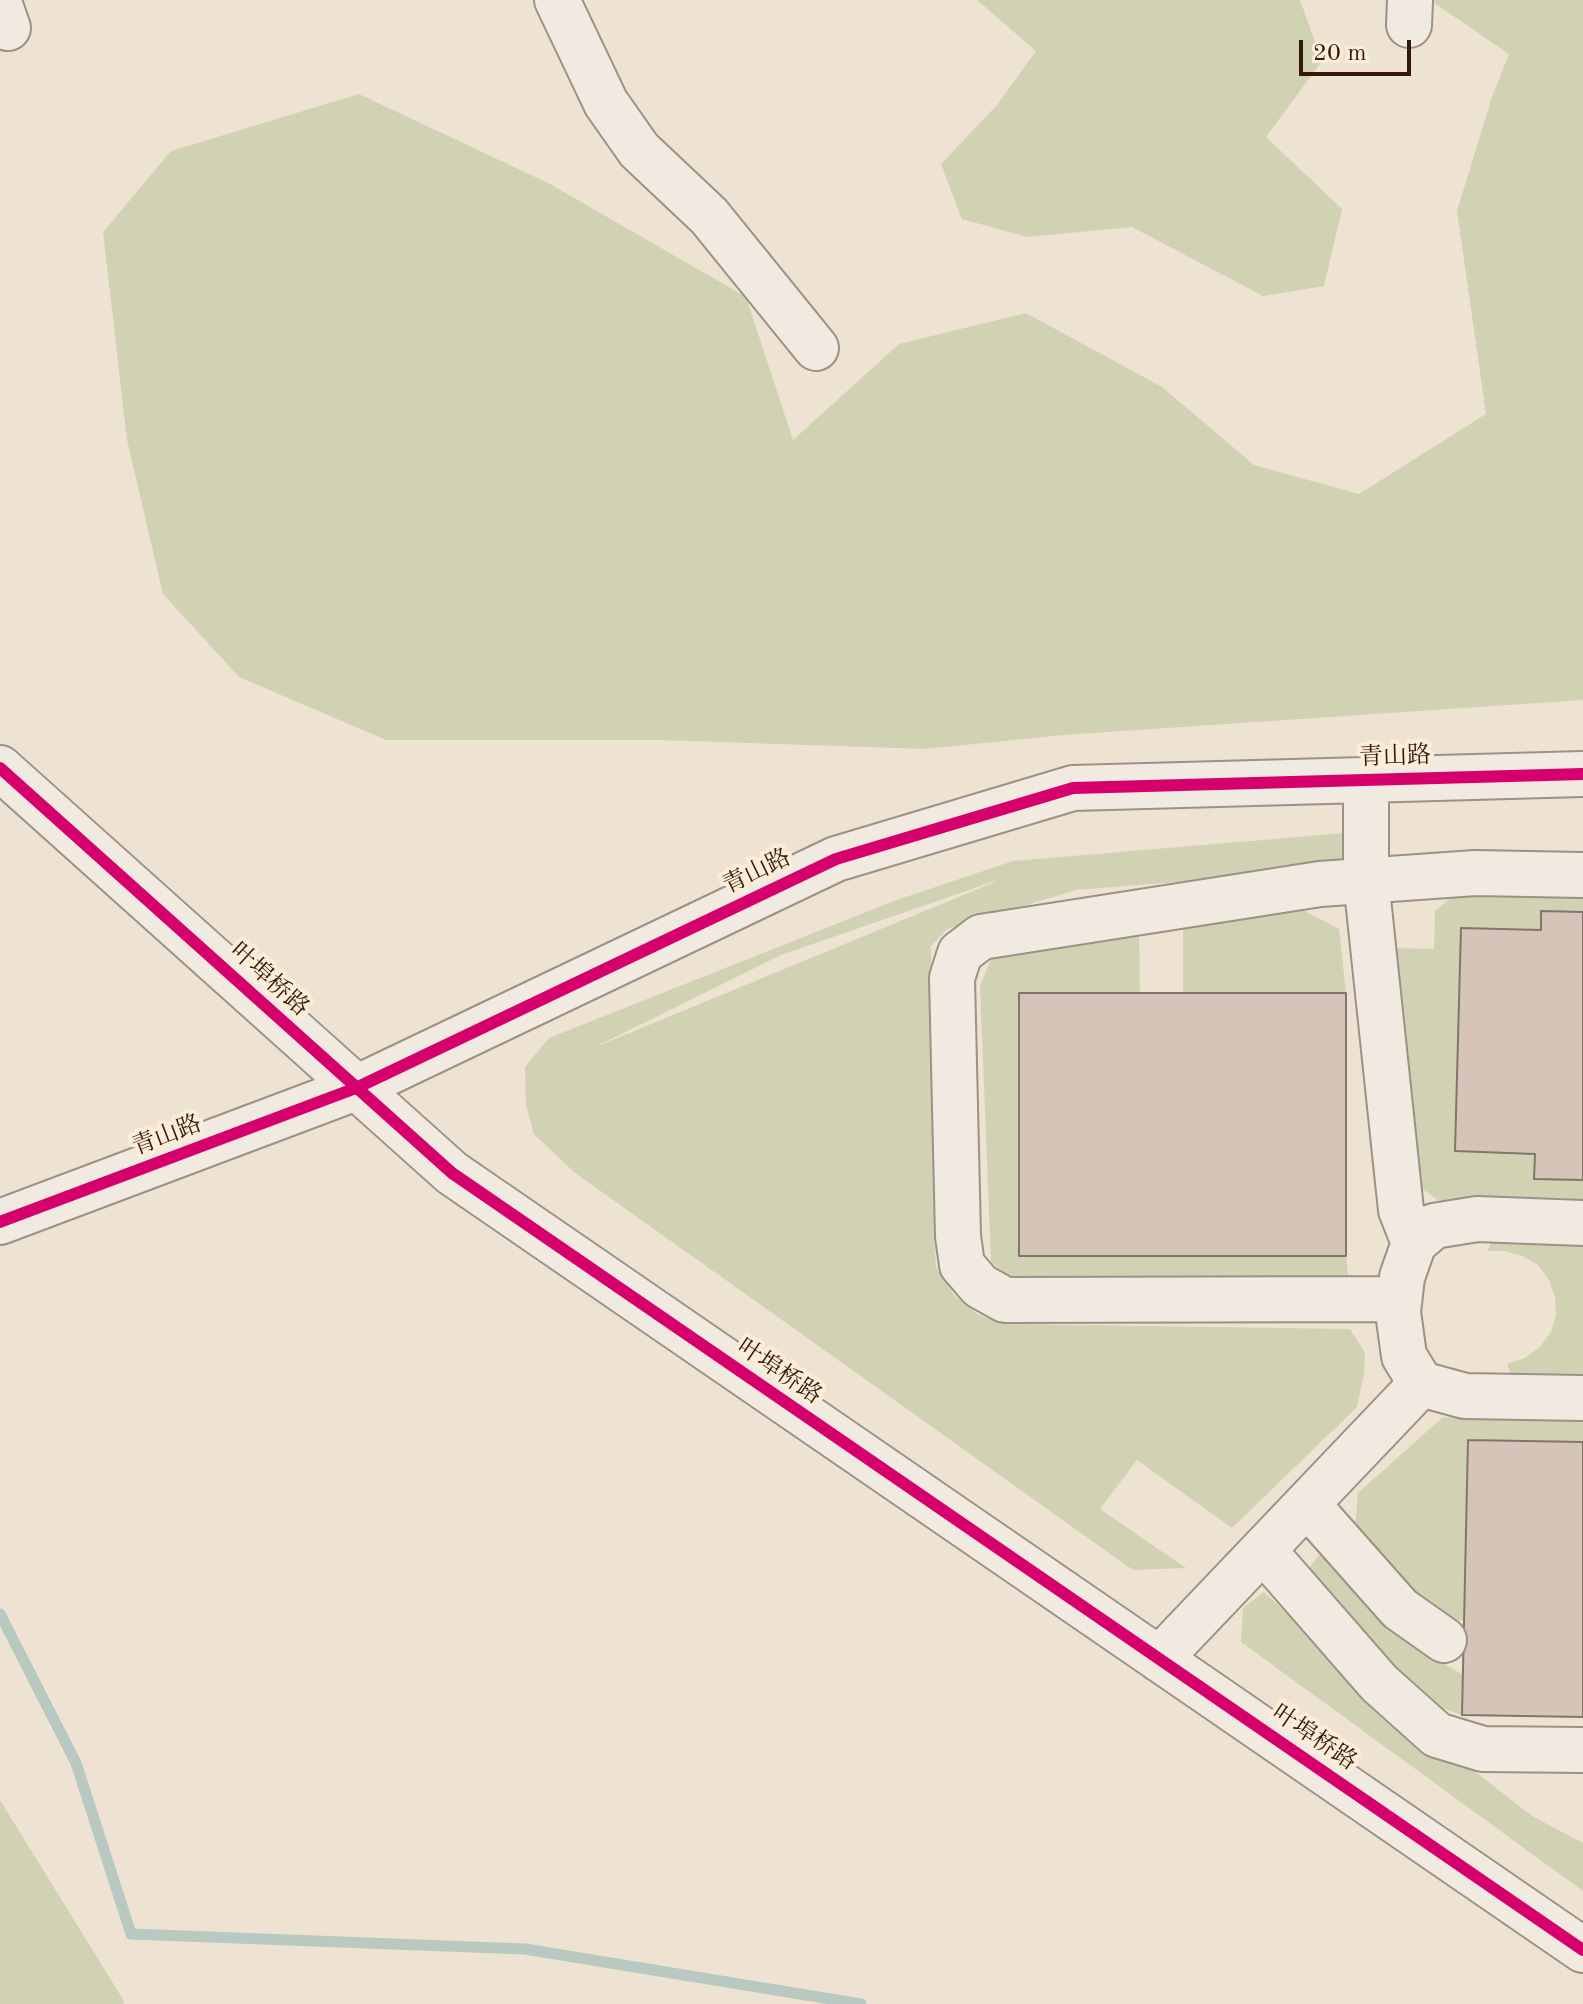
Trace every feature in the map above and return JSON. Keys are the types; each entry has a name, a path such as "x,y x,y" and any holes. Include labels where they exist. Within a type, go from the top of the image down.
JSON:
{"street":[{"path":"557,0 606,103 639,150 709,216 816,348"},
{"name":"叶埠桥路","path":"0,768 452,1173 1580,1944"},
{"name":"青山路","path":"0,1222 356,1088 836,859 1073,788 1583,774"},
{"path":"1366,780 1366,880 1401,1210 1414,1243"},
{"path":"1399,1299 1005,1300 980,1286 962,1265 958,1236 952,978 960,953 981,937 1320,884 1475,873 1583,875"},
{"path":"1583,1223 1477,1219 1434,1226 1414,1243 1402,1277 1398,1312 1404,1356 1421,1384 1465,1396 1583,1398"},
{"path":"1159,1659 1421,1384"},
{"path":"1307,1504 1400,1609 1444,1640"},
{"path":"1263,1550 1379,1683 1437,1735 1483,1749 1583,1750"}],"green space":[{"path":"977,0 1300,0 1322,61 1266,137 1342,209 1324,286 1263,296 1132,227 1027,237 962,219 941,164 997,105 1036,51"},
{"path":"1430,0 1583,0 1583,700 1063,735 925,749 661,740 386,740 239,677 163,594 127,440 103,232 171,151 359,94 550,184 746,297 793,440 899,344 1026,313 1162,387 1254,465 1359,494 1486,414 1457,211 1492,97 1509,54"},
{"path":"1346,833 1340,869 1076,890 947,929 931,946 936,1267 955,1296 979,1315 1006,1324 1350,1329 1365,1353 1357,1407 1232,1528 1137,1460 1100,1509 1186,1568 1133,1570 574,1172 534,1134 526,1105 525,1067 549,1038 894,901 1013,861","holes":["995,882 593,1048 781,955"]},
{"path":"1454,895 1583,897 1583,912 1541,911 1541,930 1461,929 1455,1151 1535,1154 1583,1180 1583,1208 1439,1201 1417,1185 1395,948 1434,949 1435,911"},
{"path":"1297,907 1339,929 1346,993 1183,993 1183,922"},
{"path":"1139,927 1140,993 1019,993 1020,1256 1346,1256 1348,1276 1007,1276 991,1261 980,986 992,957"},
{"path":"1494,1237 1583,1241 1583,1381 1513,1380 1507,1364 1525,1358 1540,1347 1551,1332 1556,1315 1555,1297 1549,1280 1538,1265 1505,1251 1487,1251"},
{"path":"1443,1417 1583,1419 1583,1442 1468,1440 1464,1621 1437,1617 1355,1527 1358,1493"},
{"path":"1322,1551 1336,1557 1414,1646 1463,1675 1462,1715 1423,1702 1306,1572"},
{"path":"1264,1592 1363,1684 1532,1816 1583,1843 1583,1891 1241,1642 1243,1608"},
{"path":"0,1800 124,2001 123,2004 0,2004"}],"building":[{"path":"1541,911 1583,912 1583,1180 1534,1179 1535,1154 1455,1151 1461,928 1541,930"},
{"path":"1019,993 1346,993 1346,1256 1019,1256"},
{"path":"1468,1440 1583,1442 1583,1717 1462,1715"}],"waterway":[{"path":"0,1614 76,1763 131,1934 525,1949 861,2004"}],"cycle path":[{"path":"0,768 452,1173 1583,1950"},
{"path":"0,1222 356,1088 836,859 1073,788 1583,774"}]}
